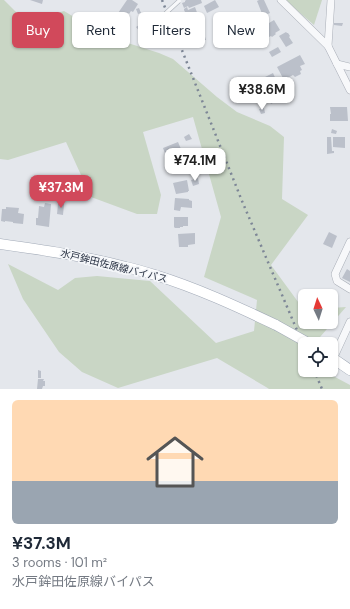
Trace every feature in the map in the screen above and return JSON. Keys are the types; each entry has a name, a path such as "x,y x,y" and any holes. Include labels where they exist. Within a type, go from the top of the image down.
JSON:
{"main road":[{"name":"水戸鉾田佐原線バイパス","path":"0,244 64,253 154,274 231,303 298,337"},
{"path":"338,362 350,370"}],"street":[{"path":"281,0 328,46 350,90"},
{"path":"328,46 331,0"},
{"path":"338,64 350,67"},
{"path":"350,242 335,274 337,281 350,289"},
{"path":"338,346 350,322"}],"lane":[{"path":"167,12 179,1"}],"green space":[{"path":"0,0 4,0 16,12 12,12 12,48 64,48 64,12 61,12 64,11 72,16 72,48 130,48 130,44 138,46 138,48 143,48 173,59 217,97 237,112 270,126 284,137 282,199 308,215 271,265 298,302 298,329 327,329 320,337 298,337 298,377 335,377 350,385 350,389 269,389 217,358 118,388 82,372 59,352 23,299 8,264 58,290 75,278 97,276 150,281 216,343 254,331 257,300 204,277 221,217 193,117 143,132 161,195 157,214 137,214 91,197 66,142 8,160 0,159"},
{"path":"322,0 314,25 286,1"},
{"path":"346,307 338,316 338,308"}],"building":[{"path":"30,0 43,0 42,4"},
{"path":"127,0 132,0 138,4 133,12 119,12"},
{"path":"186,0 201,0 202,3 189,8 188,6 184,8 182,3"},
{"path":"215,0 219,7 207,13 204,6"},
{"path":"264,0 270,13 261,12 257,1"},
{"path":"187,7 188,10 195,7 197,12 185,12 184,9"},
{"path":"139,8 141,12 138,12 138,14 136,9"},
{"path":"274,20 280,30 272,37 269,37 269,23"},
{"path":"334,23 343,23 342,26 334,25"},
{"path":"286,32 290,36 289,37 293,43 286,47 279,36"},
{"path":"278,47 281,52 272,57 269,52"},
{"path":"300,55 305,64 300,66 302,70 300,71 301,74 295,77 293,75 284,80 277,67"},
{"path":"273,73 284,97 271,104 261,79"},
{"path":"330,107 347,107 348,121 330,121"},
{"path":"264,108 265,113 261,114 259,109"},
{"path":"332,129 337,131 336,134 331,133"},
{"path":"189,134 192,139 186,141 184,137"},
{"path":"327,137 331,137 332,151 334,151 334,153 327,154"},
{"path":"333,137 345,137 345,148 333,147"},
{"path":"178,142 181,149 178,152 166,156 163,148"},
{"path":"190,157 193,163 190,164 190,168 179,172 175,164"},
{"path":"198,178 199,184 193,186 191,180"},
{"path":"187,180 189,191 176,194 173,183"},
{"path":"175,198 189,199 192,201 192,208 181,207 180,211 174,210"},
{"path":"45,203 51,204 49,227 36,225 39,206 44,207"},
{"path":"58,204 64,204 63,215 57,214"},
{"path":"6,207 19,208 18,213 24,214 23,224 1,221 2,209 6,209"},
{"path":"174,217 188,217 188,226 174,228"},
{"path":"329,232 337,236 332,248 323,244"},
{"path":"195,233 195,244 188,245 188,247 179,247 178,234"},
{"path":"347,269 350,271 350,282 342,278"},
{"path":"38,370 41,371 41,378 38,378"},
{"path":"38,379 44,379 43,381 45,381 45,386 43,386 42,389 37,389"}],"railway":[{"path":"162,0 242,201 300,337"},
{"path":"317,377 322,389"}]}
